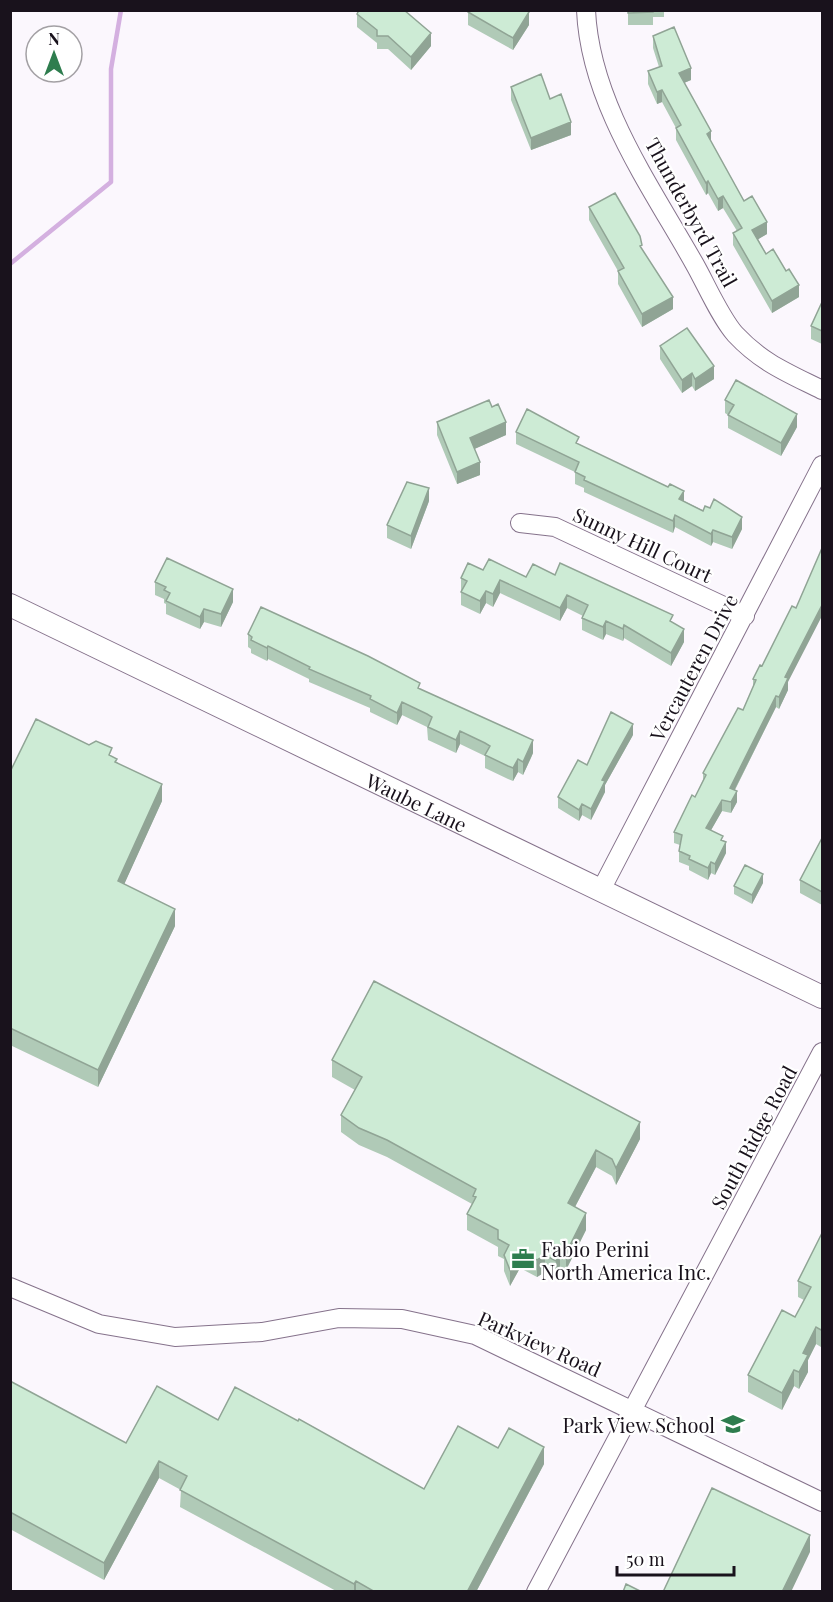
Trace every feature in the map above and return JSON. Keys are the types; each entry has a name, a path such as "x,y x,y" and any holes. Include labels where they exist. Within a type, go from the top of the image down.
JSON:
{"main road":[{"name":"Waube Lane","path":"10,605 822,997"}],"street":[{"name":"Thunderbyrd Trail","path":"586,10 587,39 603,93 637,162 734,332 765,362 822,390"},
{"name":"Vercauteren Drive","path":"601,890 822,465"},
{"name":"Sunny Hill Court","path":"519,523 555,527 745,616"},
{"name":"South Ridge Road","path":"536,1592 822,1052"},
{"name":"Parkview Road","path":"10,1287 99,1324 175,1337 262,1332 339,1318 402,1319 475,1335 822,1503"}],"building":[{"path":"359,10 404,10 431,33 411,57 388,36 377,36 377,30 357,14"},
{"path":"468,10 526,10 529,12 513,38"},
{"path":"628,10 653,10 653,12 628,13"},
{"path":"674,27 691,68 679,73 711,131 707,134 744,201 752,196 767,222 752,230 766,254 773,249 786,271 789,269 799,285 772,301 733,233 742,228 723,196 718,199 708,181 706,183 676,128 681,125 662,90 657,92 648,71 662,66 653,36"},
{"path":"541,74 550,99 561,94 571,122 531,138 511,87"},
{"path":"615,193 640,236 642,245 640,246 673,297 642,314 618,271 624,268 589,207"},
{"path":"822,302 822,331 811,326"},
{"path":"687,328 714,366 695,379 692,373 682,380 660,346"},
{"path":"736,380 797,414 781,443 728,415 734,405 725,400"},
{"path":"489,400 492,407 498,404 506,422 470,438 480,462 457,472 437,422"},
{"path":"527,409 579,437 576,443 668,487 670,484 684,491 679,499 703,511 705,506 710,508 714,499 742,517 732,537 713,530 711,534 675,515 673,521 584,480 585,477 575,472 579,462 516,432"},
{"path":"407,482 429,488 411,536 387,525"},
{"path":"822,548 822,605 785,677 788,678 779,697 776,696 730,788 737,791 731,802 722,800 706,828 723,836 721,840 726,842 715,864 711,862 708,868 689,859 690,856 679,851 682,835 674,832 692,795 695,797 706,775 703,773 738,708 743,710 756,680 753,679 760,665 762,666 792,606 796,608"},
{"path":"167,558 233,589 221,614 204,609 200,617 166,601 170,593 164,590 166,587 155,582"},
{"path":"489,559 526,577 533,564 555,575 560,563 673,615 670,621 684,629 671,653 624,625 623,629 606,621 603,627 582,618 588,605 567,595 560,608 500,580 493,594 486,591 480,601 461,592 467,581 461,578 468,563 483,570"},
{"path":"261,607 368,656 420,683 418,688 533,740 523,762 518,759 513,768 508,766 485,755 490,746 485,743 460,731 456,740 428,727 432,717 427,714 402,702 397,713 370,699 371,696 251,640 252,637 248,634"},
{"path":"611,712 633,724 602,780 605,781 591,809 582,804 579,810 558,797 578,760 587,765"},
{"path":"36,719 89,745 96,741 112,748 109,755 117,759 115,762 162,784 118,881 175,909 98,1070 10,1028 10,772"},
{"path":"822,838 822,892 800,880"},
{"path":"745,865 763,874 752,895 734,886"},
{"path":"374,981 640,1122 616,1168 612,1159 596,1150 568,1203 586,1213 566,1253 560,1253 556,1261 545,1255 537,1260 520,1251 510,1270 504,1255 509,1245 498,1239 498,1230 467,1214 476,1197 473,1196 476,1189 387,1140 359,1128 341,1115 362,1077 332,1060"},
{"path":"822,1233 822,1328 821,1330 816,1327 803,1353 808,1355 799,1372 794,1370 782,1393 748,1375 782,1310 795,1317 811,1287 798,1281"},
{"path":"10,1381 126,1443 157,1386 218,1420 235,1387 298,1421 299,1419 424,1489 458,1426 498,1448 509,1428 544,1447 467,1592 375,1592 356,1581 354,1584 180,1490 187,1476 159,1461 104,1563 10,1512"},
{"path":"712,1488 810,1535 782,1592 663,1592"},
{"path":"626,1584 642,1592 623,1592"}],"waterway":[{"path":"10,264 111,182 111,69 121,10"}],"place":[{"name":"Fabio Perini North America Inc.","path":"523,1259"},
{"name":"Park View School","path":"733,1424"}]}
